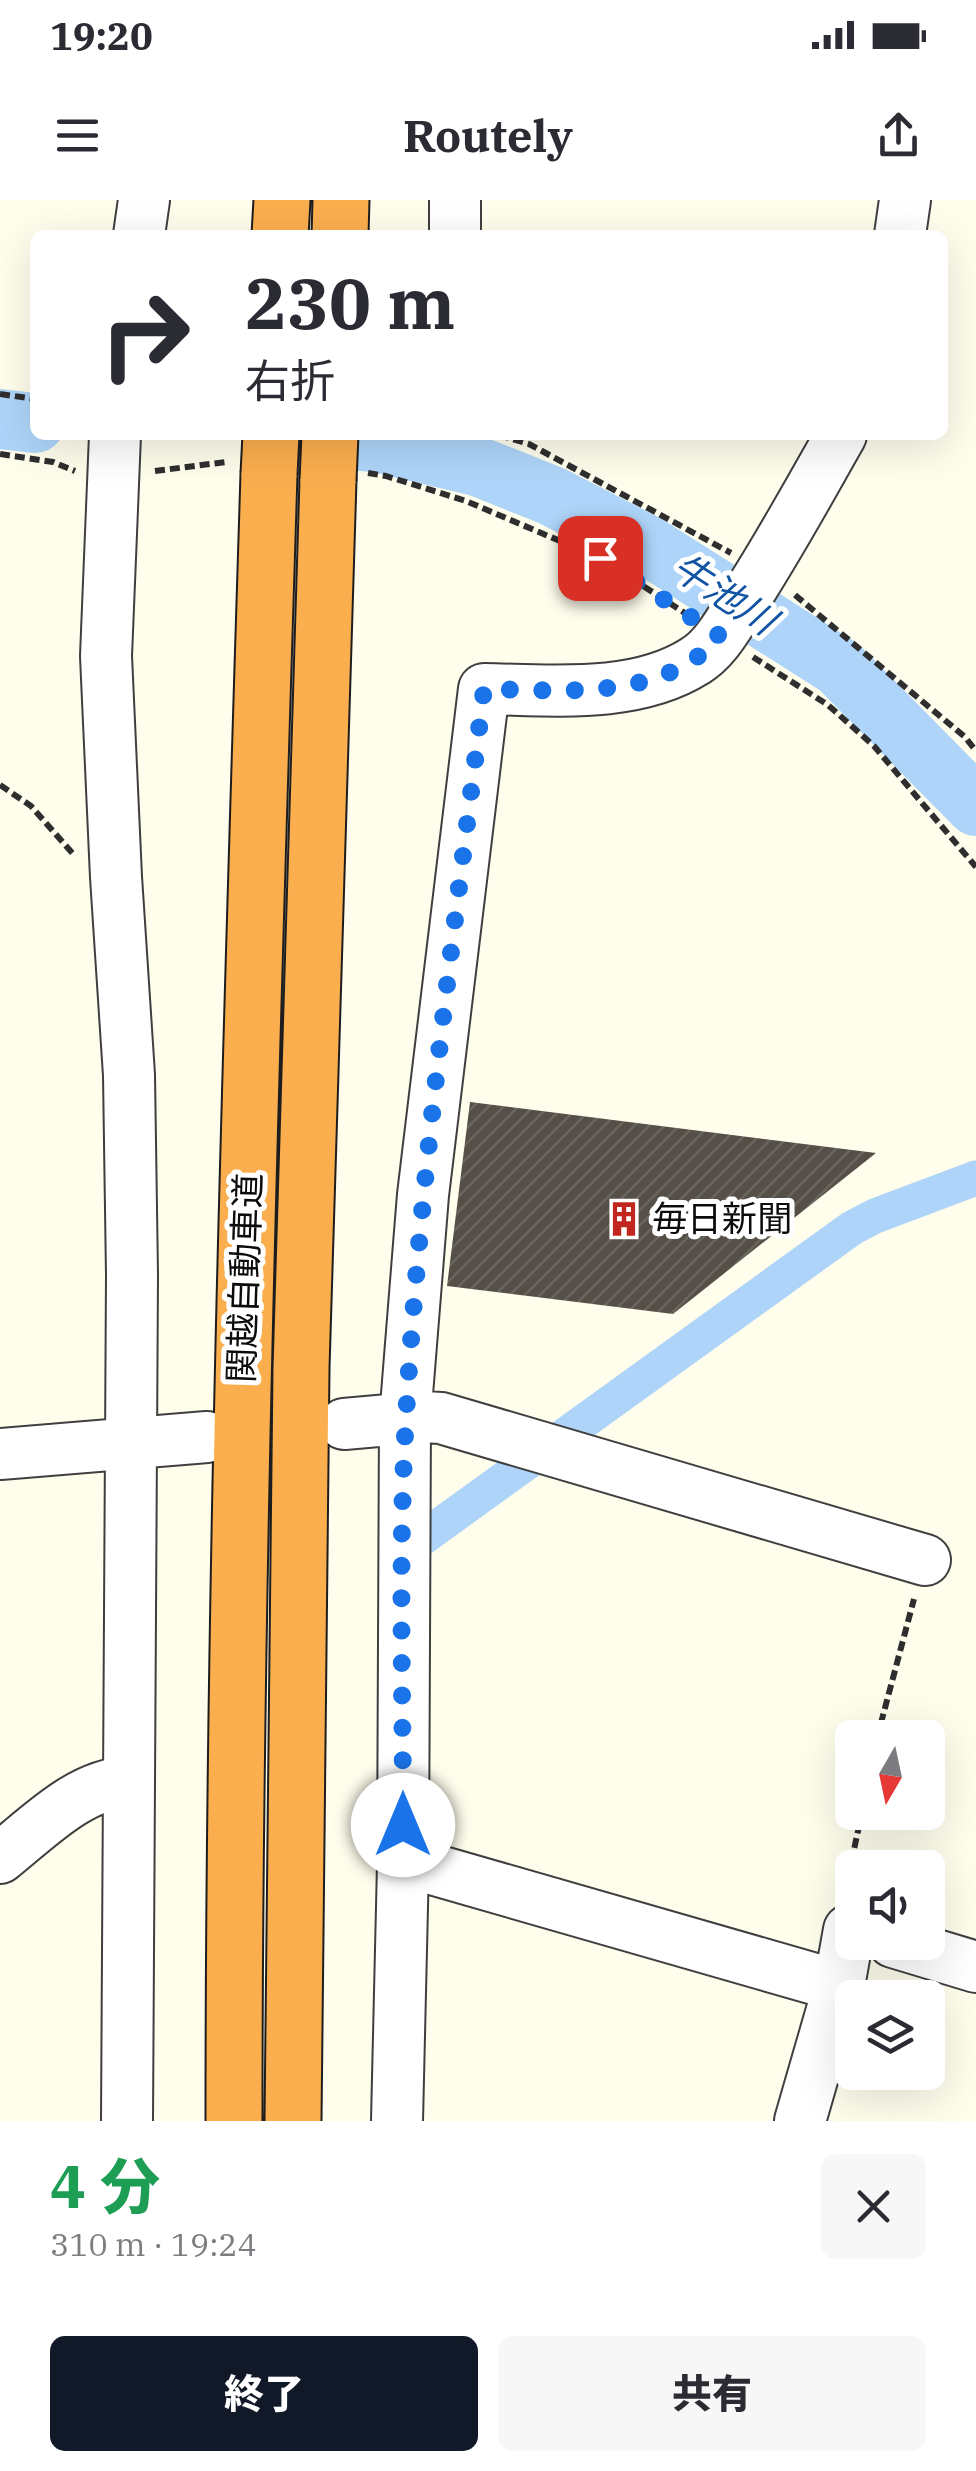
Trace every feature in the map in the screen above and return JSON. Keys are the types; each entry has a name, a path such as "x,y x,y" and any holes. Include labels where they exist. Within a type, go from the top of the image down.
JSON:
{"highway":[{"path":"280,230 282,200"},
{"path":"340,230 341,200"},
{"name":"関越自動車道","path":"234,2121 234,1842 259,457"},
{"name":"関越自動車道","path":"293,2121 301,1368 336,462"}],"street":[{"path":"140,230 144,200"},
{"path":"455,200 455,230"},
{"path":"901,230 905,200"},
{"path":"397,2121 406,1419 423,1196 484,689 615,688 696,660 723,632 758,579 837,440"},
{"path":"114,458 106,656 130,1076 132,1274 127,2121"},
{"path":"344,1424 441,1418 924,1560"},
{"path":"0,1454 207,1437"},
{"path":"0,1830 70,1778 89,1751"},
{"path":"0,1858 74,1800 106,1784 129,1782"},
{"path":"403,1864 418,1865 835,1985"},
{"path":"945,1958 976,1967"},
{"path":"800,2121 835,1997"}],"path":[{"path":"0,394 30,398"},
{"path":"0,454 53,462 82,474 114,458 182,465 259,457"},
{"path":"336,462 466,501 600,558 723,632 828,706 874,746 976,867"},
{"path":"0,785 30,806 88,872 98,878 116,877"},
{"path":"882,1720 924,1560"}],"building":[{"name":"毎日新聞","path":"470,1102 876,1153 673,1314 447,1286"}],"waterway":[{"name":"牛池川","path":"0,419 30,422"},
{"name":"牛池川","path":"353,440 477,466 552,496 647,545 839,667 976,806"},
{"path":"421,1539 852,1228 976,1178"}],"place":[{"name":"毎日新聞","path":"624,1219"}],"route":[{"path":"403,1825 402,1503 406,1419 423,1196 484,689 615,688 696,660 720,636 600,558"}]}
